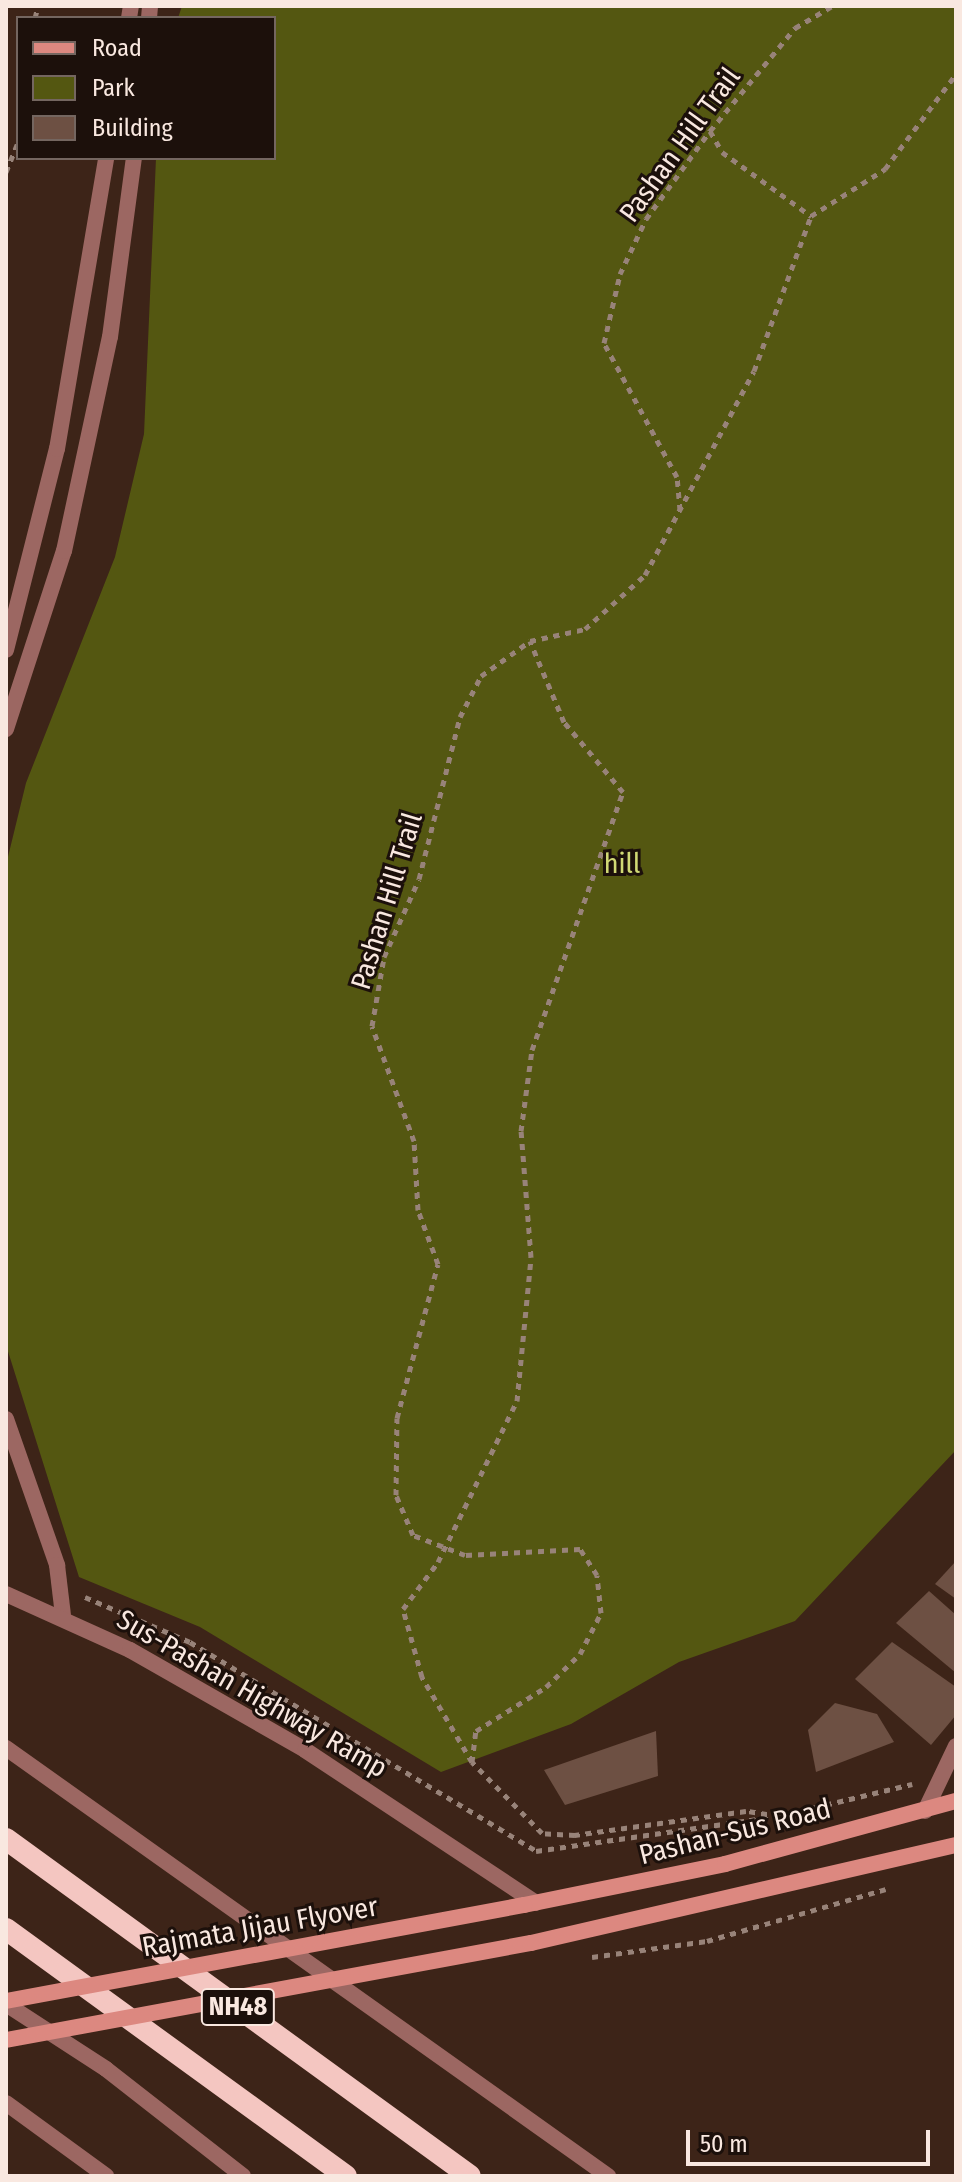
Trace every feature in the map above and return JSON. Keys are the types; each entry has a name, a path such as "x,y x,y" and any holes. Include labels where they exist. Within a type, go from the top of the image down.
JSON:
{"highway":[{"name":"NH48","path":"6,1839 470,2176"},
{"name":"NH48","path":"6,1929 346,2176"}],"main road":[{"name":"Pashan-Sus Road","path":"530,1904 925,1811 956,1801"},
{"path":"6,2040 534,1943 956,1845"},
{"name":"Rajmata Jijau Flyover","path":"6,2002 530,1904"}],"street":[{"path":"6,650 57,449 106,160"},
{"path":"8,724 70,520 110,337 134,160"},
{"path":"6,691 8,724"},
{"path":"6,1419 60,1590 63,1615"},
{"name":"Sus-Pashan Highway Ramp","path":"6,1594 63,1615 305,1750 464,1852 530,1904"},
{"path":"925,1811 956,1746"},
{"path":"6,1748 608,2176"},
{"path":"6,2002 106,2069 243,2176"},
{"path":"6,2103 106,2176"}],"path":[{"name":"Pashan Hill Trail","path":"680,511 677,477 604,343 620,274 646,219 710,131 795,28 832,6"},
{"path":"710,131 722,152 811,216 885,169 956,74"},
{"path":"6,172 16,148"},
{"name":"Pashan Hill Trail","path":"472,1762 476,1731 546,1687 580,1654 601,1613 597,1575 580,1549 551,1546 508,1557 444,1547 413,1535 396,1495 397,1418 438,1264 418,1210 414,1141 372,1026 384,957 419,879 460,717 481,676 530,641 585,629 645,575 754,371 811,216"},
{"path":"530,641 564,722 623,792 532,1050 521,1131 531,1257 517,1401 444,1547 403,1609 422,1677 472,1762 542,1833 575,1835 746,1811 779,1816"},
{"path":"60,1590 190,1642 536,1851 779,1816 942,1777"},
{"path":"534,1943 591,1957 707,1941 898,1886"}],"green space":[{"name":"hill","path":"182,6 956,6 956,1450 795,1621 679,1662 571,1724 441,1772 200,1627 79,1577 6,1345 6,865 26,783 115,557 144,434 156,160 276,160 276,16 179,16"}],"building":[{"path":"956,1561 956,1599 935,1584"},
{"path":"929,1591 956,1615 956,1673 896,1623"},
{"path":"892,1642 956,1687 956,1715 931,1745 855,1679"},
{"path":"835,1703 877,1714 894,1742 816,1772 808,1730"},
{"path":"656,1731 658,1776 565,1805 544,1770"}]}
